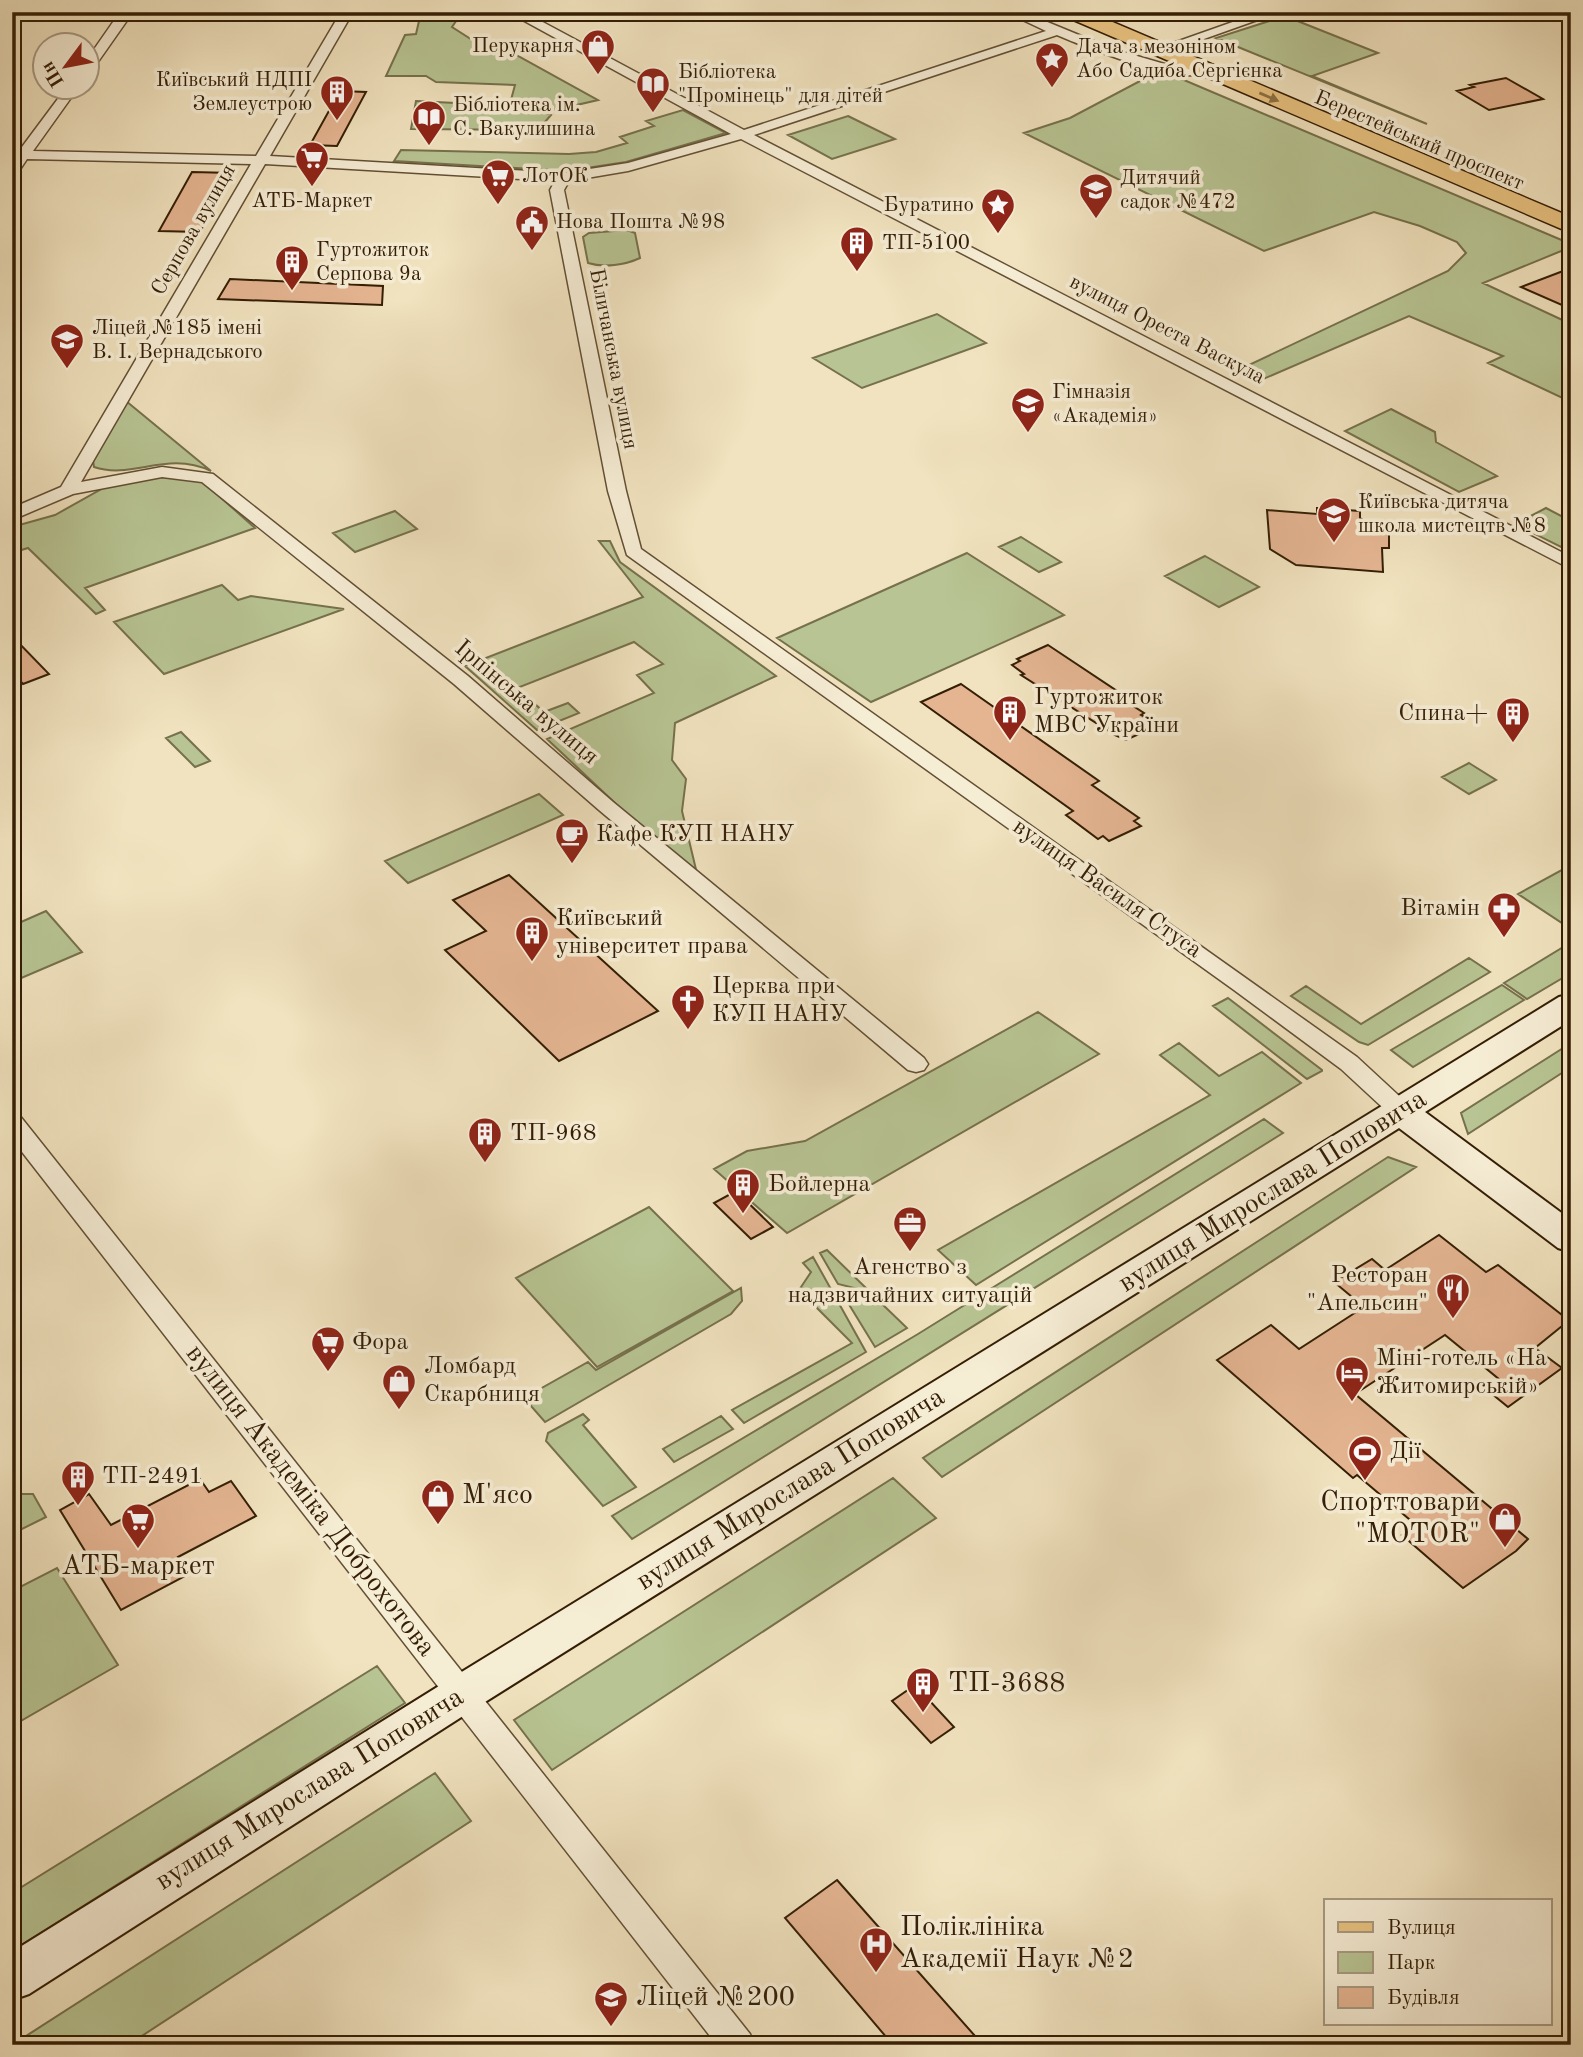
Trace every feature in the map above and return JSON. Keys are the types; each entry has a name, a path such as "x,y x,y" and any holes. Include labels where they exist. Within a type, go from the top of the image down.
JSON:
{"main road":[{"name":"Берестейський проспект","path":"1072,12 1571,226"},
{"name":"Берестейський проспект","path":"1112,12 1571,205"}],"street":[{"path":"102,47 127,12"},
{"name":"Серпова вулиця","path":"68,490 347,12"},
{"path":"513,12 742,134"},
{"name":"Берестейський проспект","path":"1012,12 1108,52 1167,69 1208,70"},
{"path":"1182,42 1274,12"},
{"path":"18,155 261,160 565,177 627,169 1057,31"},
{"path":"12,171 18,155 61,102"},
{"name":"вулиця Ореста Васкула","path":"742,134 1571,564"},
{"name":"Біличанська вулиця","path":"565,177 557,190 617,491 633,551"},
{"name":"Ірпінська вулиця","path":"68,490 162,472 207,478 461,680 617,815 916,1064"},
{"path":"12,514 68,490"},
{"name":"вулиця Василя Стуса","path":"633,551 1349,1063 1402,1112 1571,1239"},
{"name":"вулиця Мирослава Поповича","path":"12,1978 462,1694 1571,1005"},
{"name":"вулиця Академіка Доброхотова","path":"12,1122 738,2045"}],"green space":[{"path":"416,13 461,14 452,27 477,43 491,41 598,100 568,107 560,112 540,103 511,100 515,85 436,82 426,76 386,76 405,35 416,34 419,21 412,18"},
{"path":"1285,16 1378,53 1312,76 1427,124 1216,38"},
{"path":"1158,69 1571,244 1571,247 1483,283 1571,324 1571,402 1488,363 1503,356 1409,316 1254,383 1234,372 1448,271 1466,253 1457,242 1420,226 1374,212 1264,251 1024,133 1070,118 1142,80 1128,73"},
{"path":"416,101 535,107 551,115 538,130 411,129"},
{"path":"683,110 726,133 626,162 567,171 394,161 401,150 569,154 596,152 627,143 620,137 654,126 646,121"},
{"path":"848,116 895,139 832,159 788,135"},
{"path":"627,230 635,233 640,258 614,265 588,263 583,237 589,233"},
{"path":"937,314 986,343 862,388 813,358"},
{"path":"126,401 211,471 179,463 122,470 94,467 93,461"},
{"path":"1391,409 1435,432 1436,442 1497,476 1459,492 1345,431"},
{"path":"152,476 202,481 255,528 85,588 105,610 96,614 28,548 12,553 12,527 55,515 107,486"},
{"path":"1546,508 1571,521 1571,542 1561,547 1515,524"},
{"path":"395,511 417,529 355,552 333,533"},
{"path":"1021,537 1061,562 1039,572 999,547"},
{"path":"599,541 610,541 620,562 776,676 675,723 672,760 686,779 682,811 699,882 547,739 654,693 637,675 663,664 634,642 517,688 544,712 568,703 579,713 537,730 465,666 643,597"},
{"path":"967,553 1064,615 871,702 777,638"},
{"path":"1205,556 1259,587 1219,607 1165,576"},
{"path":"222,585 238,600 251,596 344,609 164,674 114,622"},
{"path":"181,732 210,761 195,767 166,738"},
{"path":"1469,763 1496,780 1469,794 1442,777"},
{"path":"539,794 563,815 408,883 385,861"},
{"path":"1571,865 1571,922 1565,925 1518,894"},
{"path":"46,911 82,952 12,982 12,926"},
{"path":"1565,946 1571,951 1571,973 1527,999 1504,983"},
{"path":"1469,958 1490,972 1368,1045 1359,1042 1291,996 1306,986 1361,1024"},
{"path":"1502,985 1524,1000 1413,1067 1391,1050"},
{"path":"1228,998 1322,1071 1307,1079 1213,1006"},
{"path":"1038,1012 1099,1054 787,1233 714,1169 747,1151 805,1141"},
{"path":"1179,1043 1219,1076 1262,1052 1301,1083 976,1285 938,1250 1210,1095 1160,1055"},
{"path":"1571,1043 1571,1067 1468,1134 1461,1113"},
{"path":"1264,1119 1283,1133 632,1539 612,1516 918,1334"},
{"path":"1388,1157 1416,1167 942,1477 923,1458"},
{"path":"649,1207 733,1291 597,1367 516,1278"},
{"path":"827,1250 870,1292 838,1284 820,1253"},
{"path":"813,1257 866,1352 744,1423 732,1410 852,1343 799,1290 811,1272 803,1263"},
{"path":"741,1288 742,1301 731,1314 545,1422 524,1398 588,1362 596,1370"},
{"path":"842,1293 881,1303 907,1328 875,1347"},
{"path":"583,1414 589,1420 583,1425 636,1487 603,1506 546,1441 548,1433"},
{"path":"721,1416 733,1429 674,1462 663,1449"},
{"path":"893,1478 936,1518 552,1770 514,1720"},
{"path":"12,1494 33,1494 46,1517 12,1534"},
{"path":"57,1568 118,1665 12,1726 12,1591"},
{"path":"377,1666 405,1703 12,1951 12,1893"},
{"path":"435,1773 471,1821 128,2045 12,2045"}],"building":[{"path":"1506,78 1543,99 1489,110 1457,91 1474,87 1470,85"},
{"name":"Київський НДПІ Землеустрою","path":"340,91 366,92 337,146 310,145"},
{"path":"192,172 232,173 200,232 159,231"},
{"path":"1571,268 1571,309 1521,287"},
{"name":"Гуртожиток Серпова 9а","path":"230,279 383,286 382,305 218,299"},
{"path":"1317,508 1360,511 1360,518 1373,526 1389,527 1389,548 1382,548 1383,572 1296,565 1270,549 1267,510 1317,514"},
{"path":"12,636 49,674 23,684 12,672"},
{"path":"1048,645 1117,691 1113,693 1144,713 1141,715 1149,719 1141,723 1150,729 1126,740 1115,735 1021,675 1024,674 1012,665 1020,661 1017,659"},
{"name":"Гуртожиток МВС України","path":"961,684 1099,781 1092,785 1139,818 1134,821 1141,826 1109,841 1103,836 1098,839 1066,815 1073,811 921,702"},
{"name":"Київський університет права","path":"509,875 658,1011 559,1061 445,950 486,931 453,900"},
{"name":"Бойлерна","path":"736,1191 773,1227 751,1239 714,1203"},
{"path":"1439,1235 1486,1272 1498,1265 1562,1315 1562,1326 1535,1348 1562,1368 1508,1407 1486,1389 1500,1380 1445,1335 1355,1394 1528,1539 1516,1551 1463,1588 1402,1535 1416,1525 1357,1475 1353,1478 1217,1360 1271,1325 1299,1349 1364,1307 1334,1282 1372,1259 1385,1270"},
{"name":"АТБ-маркет","path":"200,1479 209,1492 231,1481 256,1516 178,1557 189,1574 121,1610 60,1510 89,1494 111,1525"},
{"name":"ТП-3688","path":"915,1685 954,1727 931,1743 892,1701"},
{"name":"Поліклініка Академії Наук №2","path":"837,1880 983,2045 893,2045 785,1918"}],"place":[{"name":"Перукарня","path":"598,76"},
{"name":"Дача з мезоніном Або Садиба Сергієнка","path":"1052,89"},
{"name":"Бібліотека \"Промінець\" для дітей","path":"653,114"},
{"name":"Київський НДПІ Землеустрою","path":"337,122"},
{"name":"Бібліотека ім. С. Вакулишина","path":"429,147"},
{"name":"АТБ-Маркет","path":"312,188"},
{"name":"ЛотОК","path":"498,206"},
{"name":"Дитячий садок №472","path":"1096,220"},
{"name":"Буратино","path":"998,235"},
{"name":"Нова Пошта №98","path":"532,252"},
{"name":"ТП-5100","path":"857,273"},
{"name":"Гуртожиток Серпова 9а","path":"292,292"},
{"name":"Ліцей №185 імені В. І. Вернадського","path":"67,370"},
{"name":"Гімназія «Академія»","path":"1028,434"},
{"name":"Київська дитяча школа мистецтв №8","path":"1334,544"},
{"name":"Гуртожиток МВС України","path":"1010,742"},
{"name":"Спина+","path":"1513,744"},
{"name":"Кафе КУП НАНУ","path":"572,865"},
{"name":"Вітамін","path":"1504,939"},
{"name":"Київський університет права","path":"532,963"},
{"name":"Церква при КУП НАНУ","path":"688,1031"},
{"name":"ТП-968","path":"485,1164"},
{"name":"Бойлерна","path":"743,1215"},
{"name":"Агенство з надзвичайних ситуацій","path":"910,1253"},
{"name":"Ресторан \"Апельсин\"","path":"1453,1320"},
{"name":"Фора","path":"328,1373"},
{"name":"Міні-готель «На Житомирській»","path":"1352,1403"},
{"name":"Ломбард Скарбниця","path":"399,1411"},
{"name":"Дії","path":"1365,1482"},
{"name":"ТП-2491","path":"78,1507"},
{"name":"М'ясо","path":"438,1526"},
{"name":"Спорттовари \"MOTOR\"","path":"1505,1549"},
{"name":"АТБ-маркет","path":"138,1550"},
{"name":"ТП-3688","path":"923,1714"},
{"name":"Поліклініка Академії Наук №2","path":"876,1974"},
{"name":"Ліцей №200","path":"611,2028"}]}
